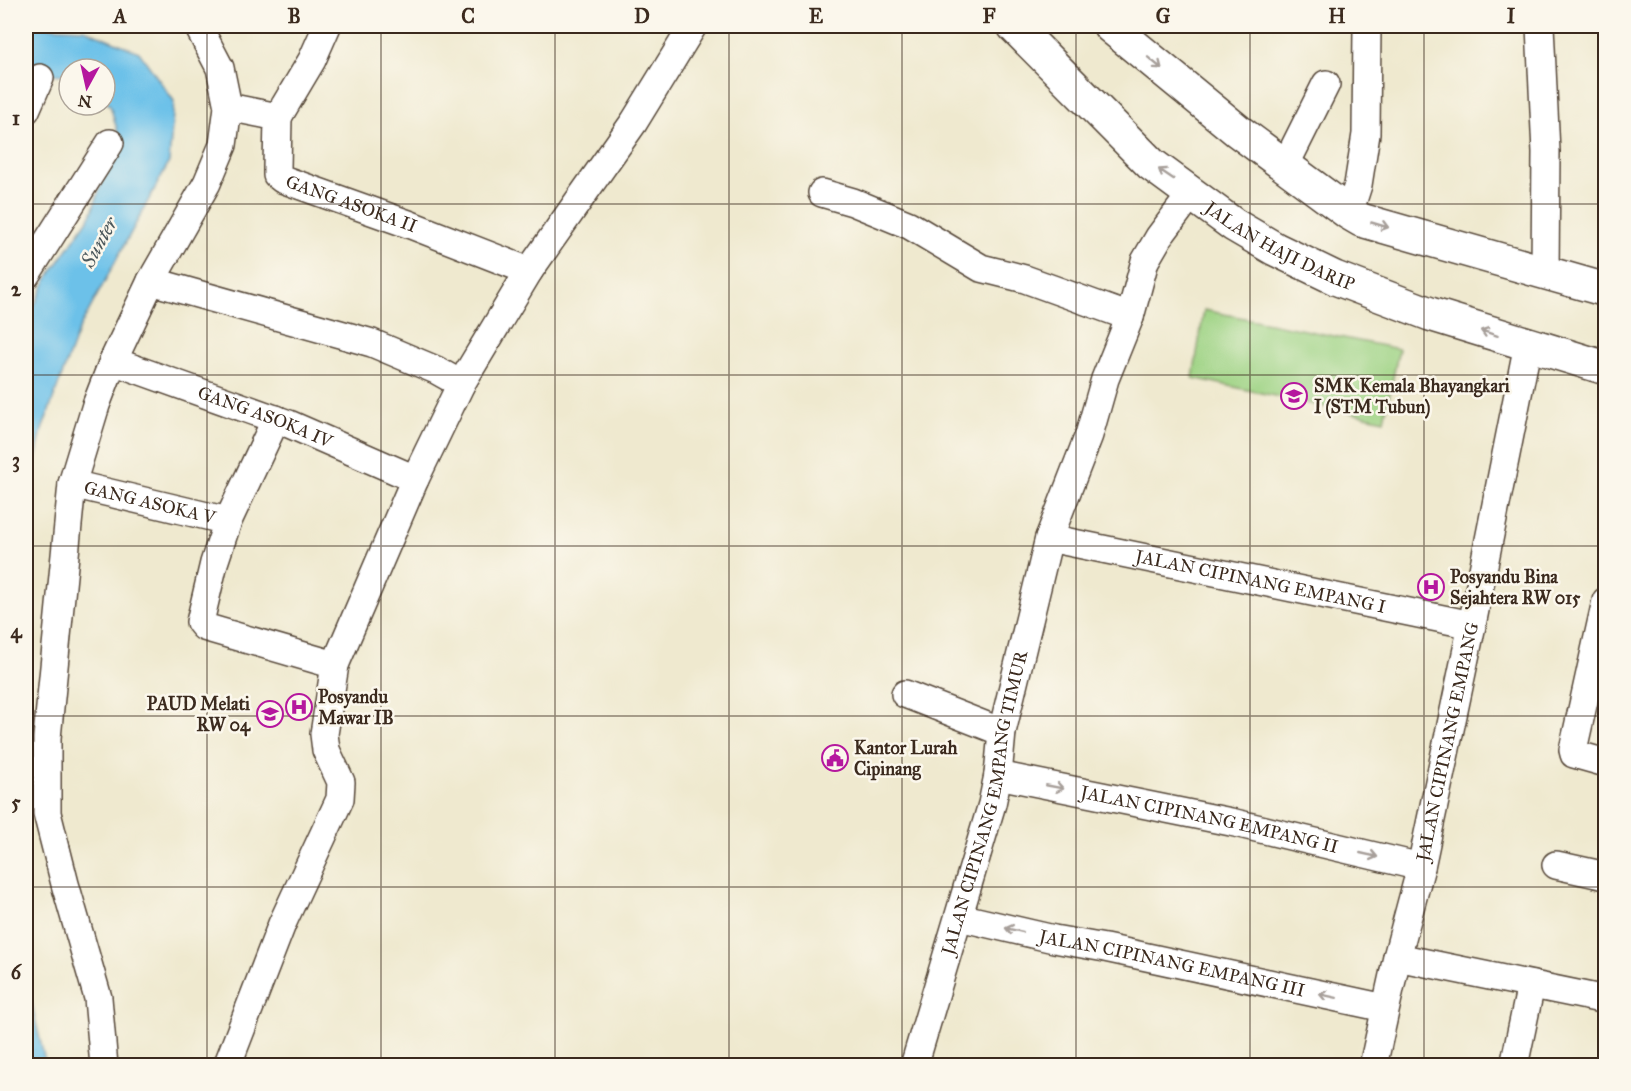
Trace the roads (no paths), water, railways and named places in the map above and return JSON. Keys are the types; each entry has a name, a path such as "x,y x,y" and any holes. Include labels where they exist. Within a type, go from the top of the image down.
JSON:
{"main road":[{"name":"JALAN HAJI DARIP","path":"1014,26 1151,165 1234,225 1275,249 1335,278 1430,314 1605,368"},
{"path":"1110,26 1238,131 1361,220 1605,290"}],"street":[{"path":"104,1065 98,998 47,813 47,738 72,484 96,405 113,361 151,281 207,183 223,145 228,107 220,68 198,26"},
{"path":"228,107 278,117 312,60 327,26"},
{"path":"227,1065 282,924 340,799 342,782 326,750 324,734 335,665 415,479 461,384 529,271 634,122 693,26"},
{"path":"1349,213 1358,185 1366,134 1366,26"},
{"path":"1540,26 1546,152 1545,272"},
{"path":"1285,166 1326,84"},
{"name":"GANG ASOKA II","path":"278,117 277,168 278,175 282,179 411,225 529,271"},
{"path":"26,275 110,143"},
{"path":"822,193 852,202 909,225 981,268 1025,279 1130,317"},
{"name":"JALAN CIPINANG EMPANG TIMUR","path":"914,1065 959,917 998,775 1002,732 1049,538 1089,435 1117,346 1130,317 1145,261 1151,249 1192,193"},
{"path":"151,281 372,343 436,370 461,384"},
{"name":"JALAN CIPINANG EMPANG","path":"1373,1065 1420,867 1472,625 1528,344"},
{"name":"GANG ASOKA IV","path":"113,361 276,419 415,479"},
{"name":"GANG ASOKA V","path":"276,419 228,521 214,563 200,622 204,627 335,665"},
{"name":"GANG ASOKA V","path":"72,484 228,521"},
{"name":"JALAN CIPINANG EMPANG I","path":"1049,538 1472,625"},
{"path":"1605,601 1602,636 1573,750 1578,757 1605,763"},
{"path":"905,694 1002,732"},
{"name":"JALAN CIPINANG EMPANG II","path":"998,775 1231,822 1420,867"},
{"path":"1556,866 1605,876"},
{"name":"JALAN CIPINANG EMPANG III","path":"959,917 1385,1008"},
{"path":"1397,957 1605,1000"},
{"path":"1514,1065 1531,985"}],"water":[{"name":"Sunter","path":"26,26 84,29 139,52 174,101 169,162 78,331 42,430 26,503 26,323 47,279 91,215 118,133 113,117 117,117 117,57 57,57 57,74 26,73"},
{"path":"26,980 46,1065 26,1065"}],"place":[{"name":"SMK Kemala Bhayangkari I (STM Tubun)","path":"1294,396"},
{"name":"Posyandu Bina Sejahtera RW 015","path":"1431,587"},
{"name":"Posyandu Mawar IB","path":"299,707"},
{"name":"PAUD Melati RW 04","path":"270,714"},
{"name":"Kantor Lurah Cipinang","path":"835,758"}]}
